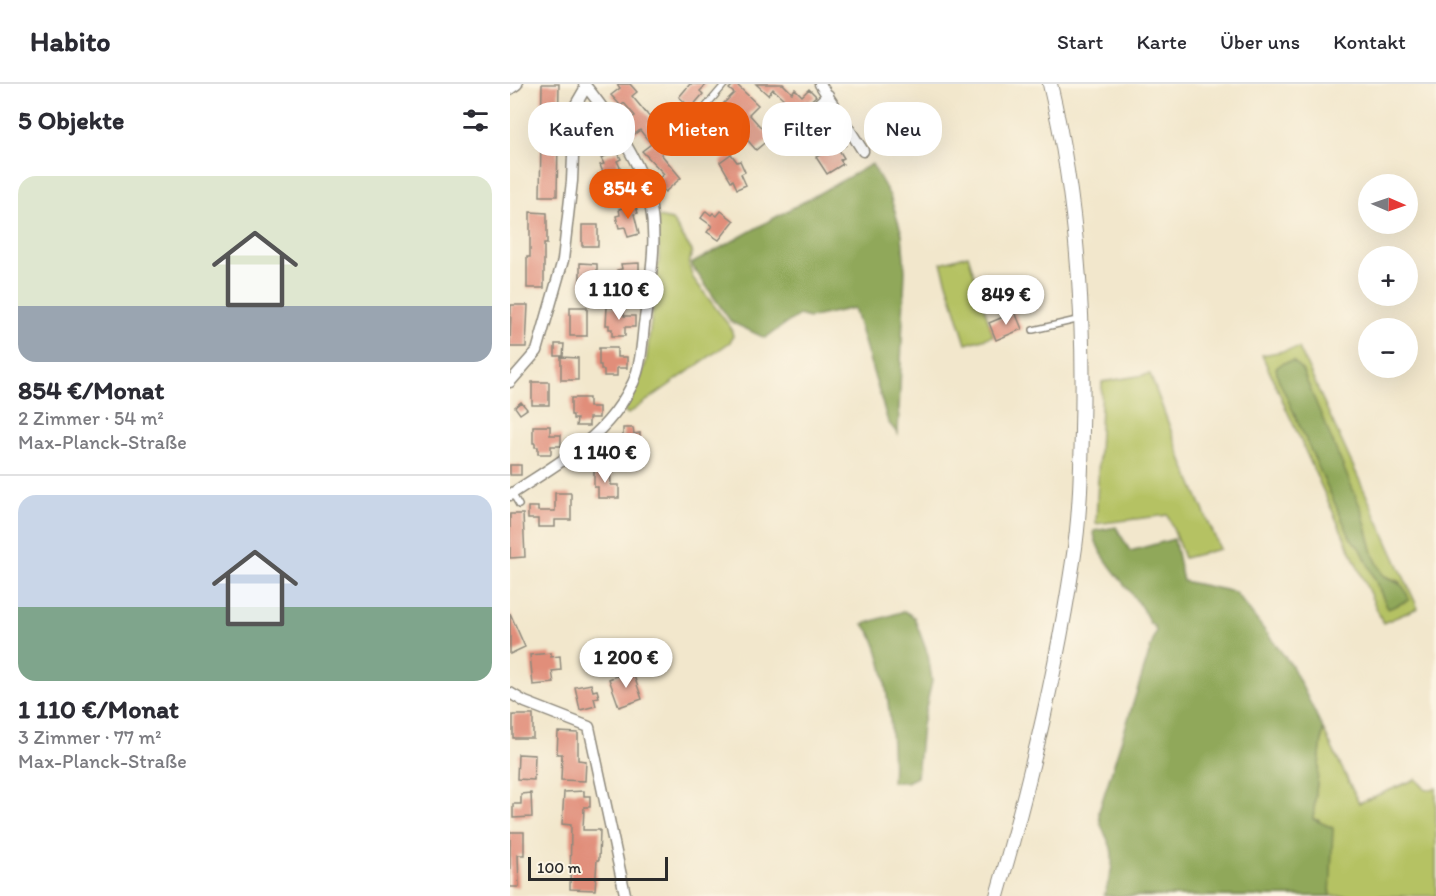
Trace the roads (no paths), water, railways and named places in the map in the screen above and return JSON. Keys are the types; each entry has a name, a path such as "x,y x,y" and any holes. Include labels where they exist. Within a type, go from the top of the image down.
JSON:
{"street":[{"path":"510,89 517,84"},
{"path":"820,84 863,151"},
{"path":"998,896 1047,708 1074,559 1081,472 1084,378 1079,263 1059,120 1050,84"},
{"path":"510,382 537,351 563,260 572,181 575,106 585,85 610,120 642,177 650,209 654,236 652,271 641,347 633,382 609,420 579,449 511,494"},
{"path":"821,102 828,95"},
{"path":"510,693 525,702 589,727 625,894"}],"lane":[{"path":"710,102 725,84"},
{"path":"1033,330 1082,319"},
{"path":"511,494 519,505"}]}
